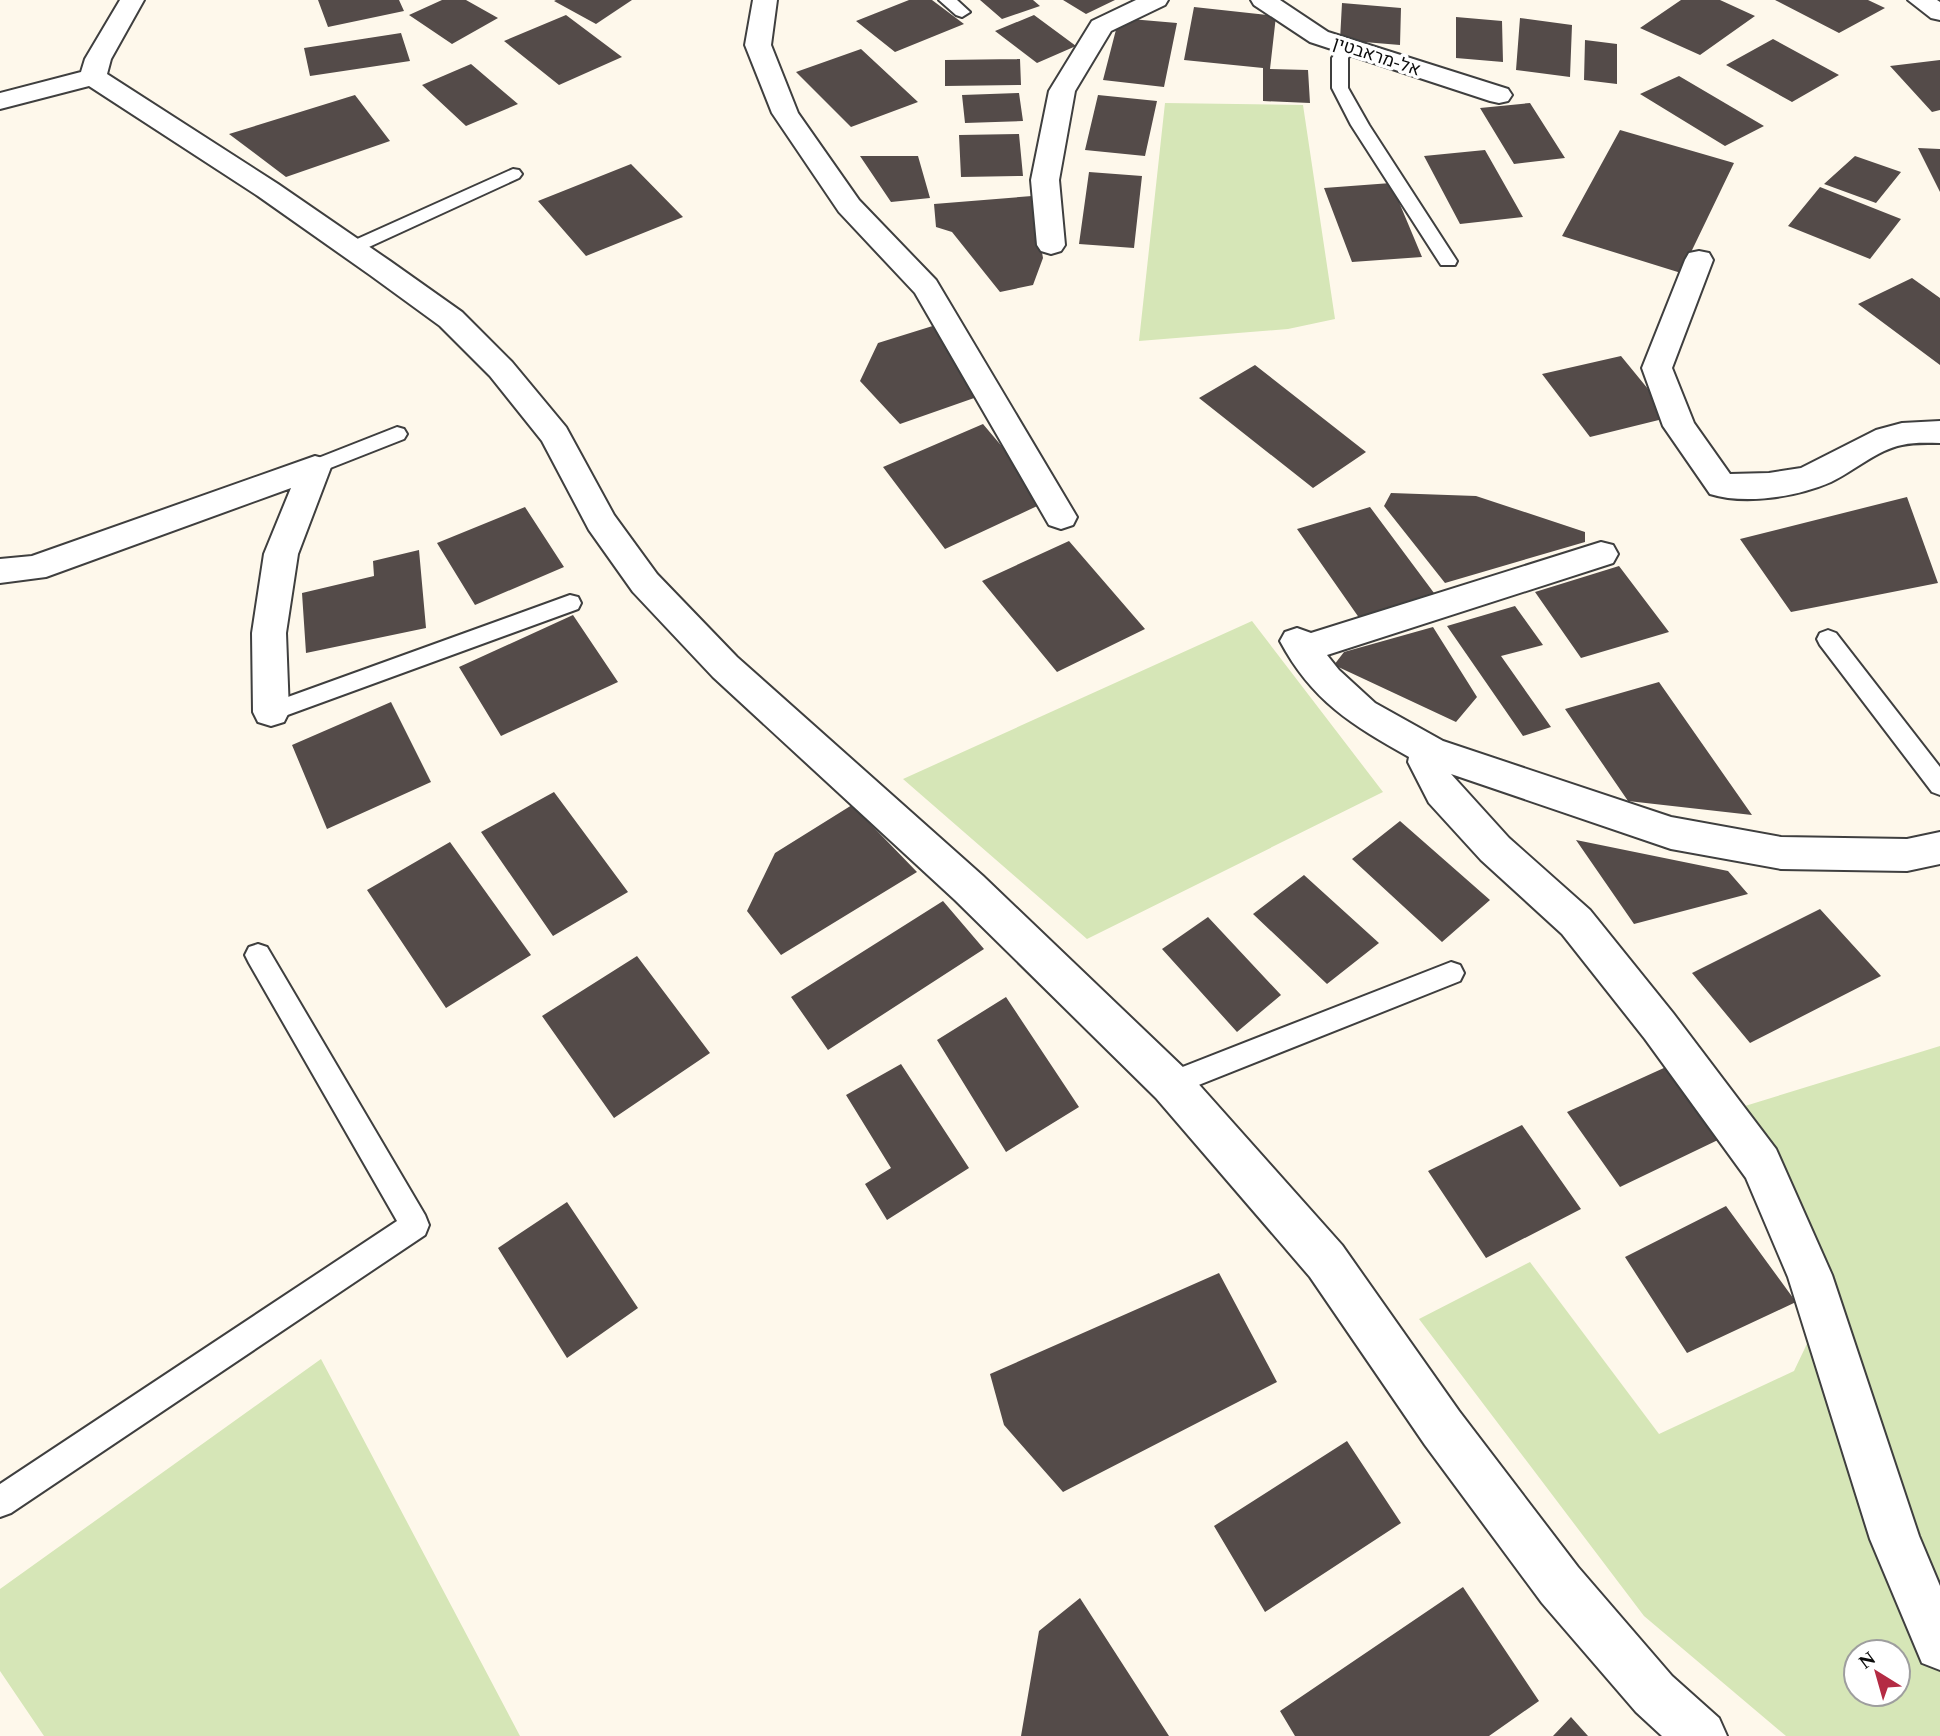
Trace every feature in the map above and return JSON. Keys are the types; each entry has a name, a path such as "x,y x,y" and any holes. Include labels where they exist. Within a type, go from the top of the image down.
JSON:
{"street":[{"path":"93,77 98,59 132,0"},
{"path":"765,0 758,45 785,113 849,206 926,287 1061,517"},
{"path":"1051,245 1045,180 1062,91 1101,26 1156,0"},
{"name":"אל-מראבטין","path":"1263,0 1319,37 1499,95"},
{"path":"1920,0 1940,13"},
{"path":"0,101 93,77 247,175 451,318 501,369 555,435 601,522 645,583 725,667 970,888 1171,1084 1326,1261 1442,1428 1560,1585 1654,1694 1702,1736"},
{"path":"1699,260 1657,368 1679,426 1721,486 1758,486 1815,475 1884,437 1917,430 1940,432"},
{"path":"2,572 34,568 315,467"},
{"path":"271,712 269,633 281,554 315,467"},
{"path":"1601,554 1300,645 1326,680 1362,713 1430,751 1671,833 1781,853 1907,855 1940,848"},
{"path":"1430,751 1426,762 1442,792 1495,849 1576,922 1761,1164 1811,1275 1895,1539 1940,1645"}],"lane":[{"path":"947,0 962,12"},
{"path":"1348,47 1340,58 1340,88 1360,125 1448,261"},
{"path":"352,248 513,174"},
{"path":"315,467 397,434"},
{"path":"271,712 570,603"},
{"path":"1828,639 1940,785"},
{"path":"0,1502 415,1225 258,955"},
{"path":"1171,1084 1451,973"}],"green space":[{"path":"1165,103 1303,105 1335,319 1288,329 1139,341"},
{"path":"1252,621 1383,792 1087,939 903,779"},
{"path":"1940,1046 1940,1736 1786,1736 1644,1616 1419,1319 1530,1262 1659,1434 1794,1371 1835,1285 1732,1110"},
{"path":"321,1359 520,1736 44,1736 0,1671 0,1589"}],"building":[{"path":"318,0 399,0 404,11 328,27"},
{"path":"442,0 466,0 498,18 452,44 409,15"},
{"path":"632,0 596,24 554,1"},
{"path":"909,0 932,0 964,24 895,52 856,21"},
{"path":"980,0 1033,0 1040,6 1002,19"},
{"path":"1063,0 1115,0 1086,14"},
{"path":"1681,0 1720,0 1755,16 1700,55 1640,28"},
{"path":"1775,0 1868,0 1885,8 1839,33"},
{"path":"1342,3 1401,8 1400,45 1340,40"},
{"path":"1194,7 1276,16 1270,69 1308,70 1310,103 1263,101 1263,68 1184,60"},
{"path":"566,15 622,57 559,85 504,41"},
{"path":"1034,15 1076,46 1037,63 995,31"},
{"path":"1456,17 1502,21 1503,62 1456,58"},
{"path":"1119,18 1177,23 1164,87 1103,80"},
{"path":"1520,18 1572,25 1570,77 1516,70"},
{"path":"401,33 410,61 310,76 304,48"},
{"path":"1773,39 1839,75 1792,102 1726,65"},
{"path":"1585,40 1617,44 1617,84 1584,80"},
{"path":"861,49 918,102 851,127 796,72"},
{"path":"1020,59 1021,85 945,86 945,60"},
{"path":"1940,60 1940,110 1932,112 1890,66"},
{"path":"471,64 518,104 466,126 422,85"},
{"path":"1679,76 1764,126 1725,146 1640,94"},
{"path":"1019,93 1023,121 965,123 962,95"},
{"path":"355,95 390,141 286,177 229,134"},
{"path":"1098,95 1157,101 1145,156 1085,150"},
{"path":"1530,103 1565,158 1514,164 1480,108"},
{"path":"1620,130 1734,163 1681,273 1562,236"},
{"path":"1019,134 1023,176 961,177 959,135"},
{"path":"1918,148 1940,149 1940,192"},
{"path":"1485,150 1523,217 1460,224 1424,156"},
{"path":"860,156 918,156 930,198 891,202"},
{"path":"1855,156 1901,172 1876,203 1824,184"},
{"path":"631,164 683,217 586,256 538,201"},
{"path":"1089,172 1142,176 1134,248 1079,244"},
{"path":"1391,183 1422,257 1352,262 1324,188"},
{"path":"1820,187 1901,219 1870,259 1788,226"},
{"path":"1032,196 1043,258 1033,285 1000,292 952,232 936,227 934,204"},
{"path":"1912,278 1940,298 1940,365 1858,304"},
{"path":"939,324 977,397 900,424 860,381 878,343"},
{"path":"1621,356 1671,417 1590,437 1542,374"},
{"path":"1255,365 1366,452 1313,488 1199,398"},
{"path":"983,424 1048,501 945,549 883,467"},
{"path":"1391,493 1476,496 1585,532 1585,542 1445,583 1384,506"},
{"path":"1907,497 1938,583 1791,612 1740,539"},
{"path":"525,507 564,567 475,605 437,543"},
{"path":"1370,507 1437,597 1362,622 1297,529"},
{"path":"1069,541 1145,629 1057,672 982,581"},
{"path":"419,550 426,628 306,653 302,593 374,576 373,561"},
{"path":"1619,566 1669,632 1581,658 1535,592"},
{"path":"1515,606 1543,645 1501,656 1551,727 1523,736 1447,626"},
{"path":"573,615 618,682 501,736 459,667"},
{"path":"1433,627 1477,697 1456,722 1334,665 1344,652"},
{"path":"1659,682 1752,815 1628,801 1565,709"},
{"path":"391,702 431,782 327,829 292,745"},
{"path":"554,792 628,892 553,936 481,832"},
{"path":"852,805 917,872 781,955 747,911 775,853"},
{"path":"1400,821 1490,900 1442,942 1352,859"},
{"path":"1576,840 1728,871 1748,894 1634,924"},
{"path":"450,842 531,955 446,1008 367,890"},
{"path":"1304,875 1379,943 1327,984 1253,914"},
{"path":"943,901 984,949 828,1050 791,997"},
{"path":"1820,909 1881,976 1750,1043 1692,973"},
{"path":"1208,917 1281,995 1237,1032 1162,949"},
{"path":"637,956 710,1053 614,1118 542,1016"},
{"path":"1006,997 1079,1107 1006,1152 937,1040"},
{"path":"901,1064 969,1168 887,1220 865,1184 891,1168 846,1095"},
{"path":"1666,1067 1720,1139 1620,1187 1567,1112"},
{"path":"1522,1125 1581,1209 1486,1258 1428,1171"},
{"path":"567,1202 638,1308 567,1358 498,1248"},
{"path":"1726,1206 1796,1302 1687,1353 1625,1257"},
{"path":"1219,1273 1277,1382 1063,1492 1004,1425 990,1374"},
{"path":"1347,1441 1401,1523 1265,1612 1214,1526"},
{"path":"1463,1587 1539,1701 1489,1736 1295,1736 1280,1711"},
{"path":"1080,1598 1169,1736 1021,1736 1039,1631"},
{"path":"1571,1717 1588,1736 1553,1736"}]}
